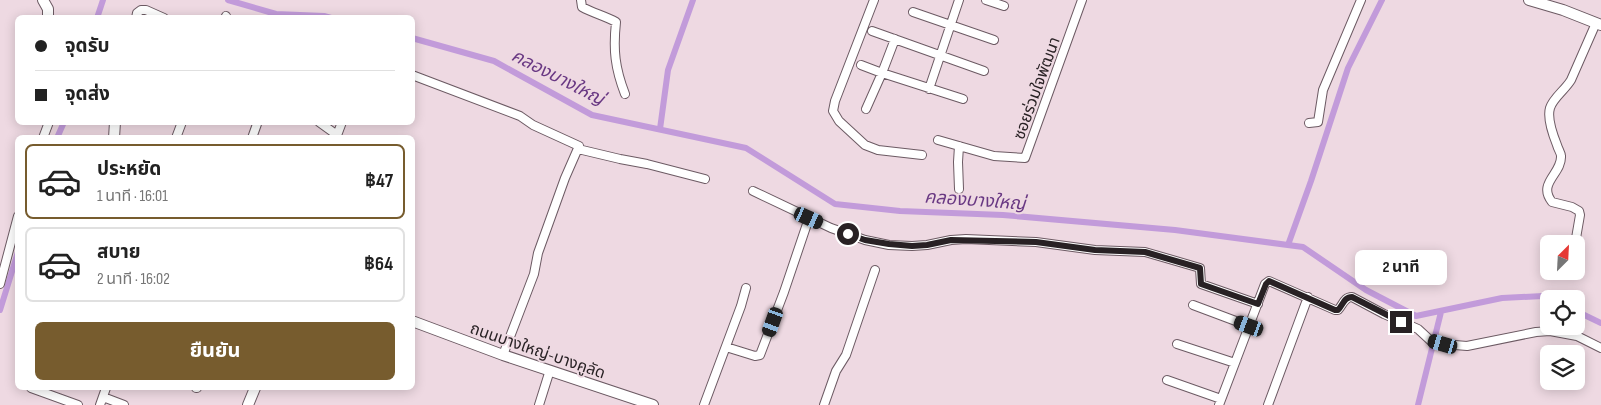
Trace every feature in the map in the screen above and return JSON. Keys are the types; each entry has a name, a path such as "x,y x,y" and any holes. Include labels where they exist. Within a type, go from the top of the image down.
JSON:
{"street":[{"path":"43,0 48,9 48,15"},
{"path":"580,0 582,7 590,12 605,16 616,22 614,42 617,72 625,94"},
{"path":"874,0 835,101 834,111 839,121 865,145 878,150 922,155"},
{"path":"928,89 959,0"},
{"path":"986,0 1004,6"},
{"name":"ซอยร่วมใจพัฒนา","path":"938,140 994,156 1025,158 1082,0"},
{"path":"1309,123 1318,122 1323,90 1360,0"},
{"path":"1529,0 1563,10 1599,24 1567,87 1553,102 1550,109 1550,118 1561,158 1547,188 1547,194 1552,202 1572,207 1579,211 1577,235"},
{"path":"137,15 141,10 157,15"},
{"path":"914,12 994,40"},
{"path":"872,30 984,71"},
{"path":"866,109 895,39"},
{"path":"860,65 963,99"},
{"path":"415,76 520,116 533,125 578,145 538,253 534,274 503,355"},
{"path":"323,125 335,135"},
{"path":"959,146 959,188"},
{"path":"578,149 705,179"},
{"path":"753,191 832,228 865,240 889,244 912,246 966,239 1036,242 1095,250 1145,252 1200,268 1201,284 1258,304"},
{"path":"726,347 755,356 760,355 809,218"},
{"path":"0,284 15,227"},
{"path":"824,405 836,371 846,355 875,270"},
{"path":"1167,380 1220,402 1266,284 1269,281 1338,310 1348,297 1352,297 1418,329 1431,341 1443,344 1467,346 1536,332 1550,331 1577,336 1601,348"},
{"path":"704,405 746,294 746,288"},
{"path":"1268,405 1308,297"},
{"path":"1193,305 1249,326"},
{"name":"ถนนบางใหญ่-บางคูลัด","path":"415,322 503,355 653,405"},
{"path":"1177,344 1235,363"},
{"path":"539,405 550,370"},
{"path":"37,390 78,405"},
{"path":"248,405 254,390"},
{"path":"101,401 124,405"}],"waterway":[{"path":"98,15 103,0"},
{"name":"คลองบางใหญ่","path":"228,0 276,14 300,15"},
{"path":"660,129 668,70 693,0"},
{"path":"1288,245 1348,68 1382,0"},
{"name":"คลองบางใหญ่","path":"415,39 494,61 592,115 746,148 835,204 900,211 1003,215 1175,230 1303,247 1366,290 1416,316 1502,298 1540,296"},
{"path":"58,135 63,125"},
{"path":"0,310 15,262"},
{"path":"1418,405 1441,312"},
{"name":"คลองบางใหญ่","path":"1585,315 1601,323"}],"route":[{"path":"848,234 865,240 912,246 966,239 1036,242 1095,250 1145,252 1197,266 1201,270 1201,284 1258,304 1269,281 1335,310 1338,310 1348,297 1352,297 1401,322"}]}
